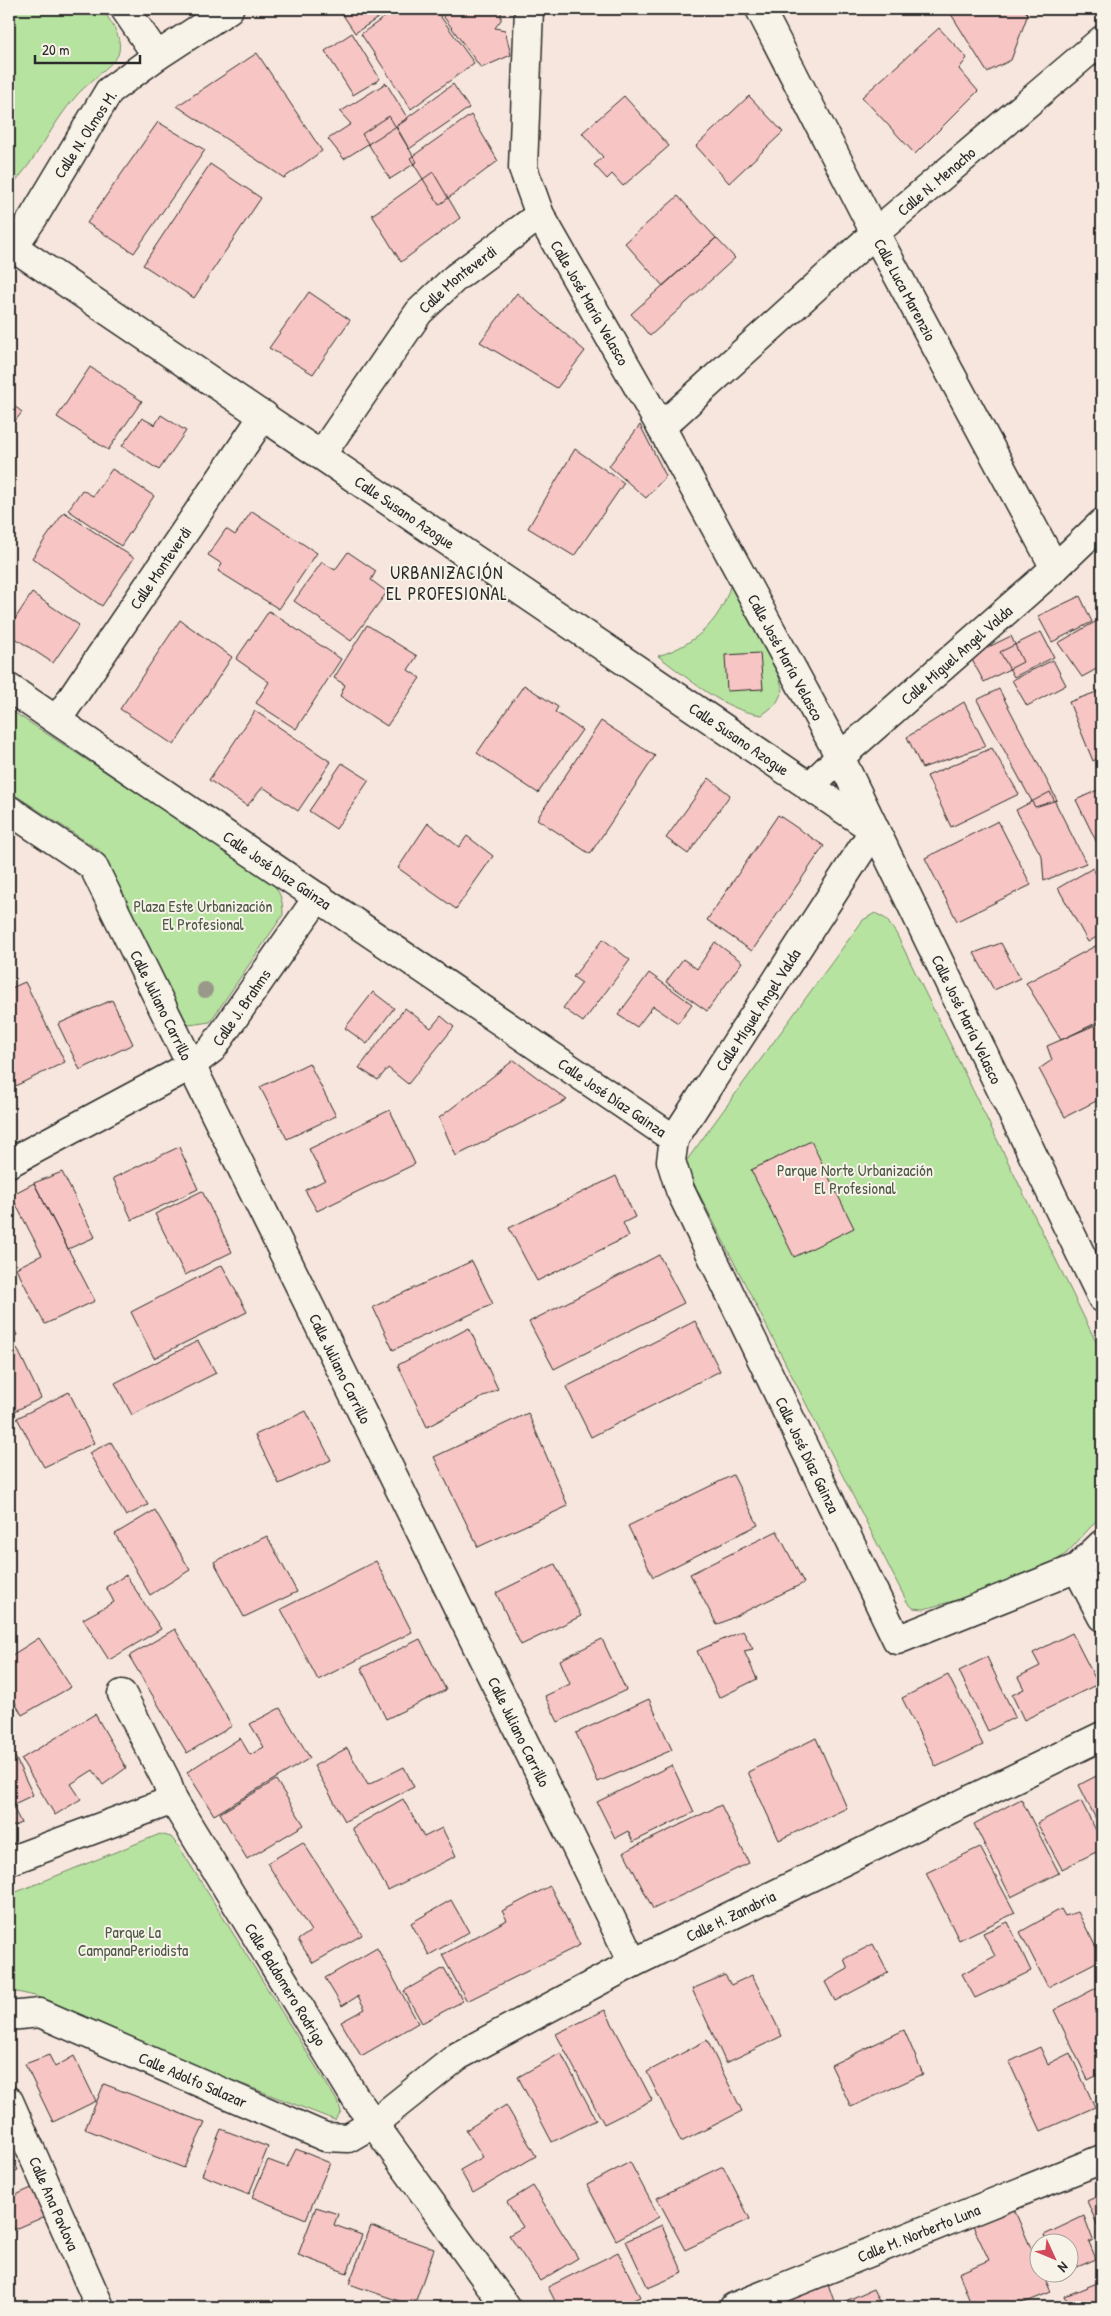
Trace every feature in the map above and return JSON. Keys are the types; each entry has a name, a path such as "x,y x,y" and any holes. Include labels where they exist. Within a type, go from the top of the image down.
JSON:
{"street":[{"path":"125,9 157,56"},
{"name":"Calle N. Olmos M.","path":"11,245 33,218 109,91 157,56 229,9"},
{"name":"Calle José María Velasco","path":"529,9 523,168 540,216 661,427 840,757 1102,1298"},
{"name":"Calle Luca Marenzio","path":"760,9 875,233 1055,568"},
{"name":"Calle N. Menacho","path":"661,427 875,233 1102,40"},
{"name":"Calle Monteverdi","path":"321,455 418,312 455,278 540,216"},
{"name":"Calle Susano Azogue","path":"11,245 874,830"},
{"name":"Calle Monteverdi","path":"57,720 264,415"},
{"name":"Calle Miguel Angel Valda","path":"809,787 840,757 1055,568 1102,523"},
{"name":"Calle José Díaz Gainza","path":"9,688 674,1139 671,1161 680,1190 897,1640 1077,1568"},
{"name":"Calle Juliano Carrillo","path":"9,810 93,866 633,1963"},
{"name":"Calle Miguel Angel Valda","path":"674,1139 874,830"},
{"name":"Calle J. Brahms","path":"9,1163 190,1066 212,1049 318,897"},
{"path":"1102,1544 1077,1568 1102,1617"},
{"name":"Calle Baldomero Rodrigo","path":"122,1694 166,1780 173,1800 356,2099 506,2307"},
{"name":"Calle H. Zanabria","path":"374,2123 458,2056 633,1963 1102,1736"},
{"path":"9,1861 173,1800"},
{"name":"Calle Adolfo Salazar","path":"9,2016 40,2013 325,2137 348,2138 374,2123"},
{"name":"Calle Ana Pavlova","path":"9,2101 100,2307"},
{"name":"Calle M. Norberto Luna","path":"734,2307 1102,2159"}],"green space":[{"path":"9,9 102,9 116,30 119,49 116,58 68,106 28,166 9,188"},
{"path":"732,577 773,658 783,690 776,704 762,715 733,707 720,700 658,656 672,651 697,637 707,627 723,605"},
{"name":"Plaza Este Urbanización El Profesional","path":"9,709 269,879 276,887 282,904 283,915 210,1022 189,1025 176,1012 99,850 9,791"},
{"name":"Parque Norte Urbanización El Profesional","path":"875,913 886,919 896,933 1102,1354 1102,1508 1096,1521 1067,1553 1040,1572 968,1597 924,1609 913,1608 907,1602 684,1164 863,920"},
{"name":"Parque La CampanaPeriodista","path":"160,1834 171,1837 180,1848 339,2104 341,2112 335,2120 175,2058 35,1996 17,1992 9,1994 9,1895"}],"building":[{"path":"339,9 377,9 381,16 355,33"},
{"path":"396,9 435,9 474,63 411,109 361,34"},
{"path":"438,9 501,9 501,20 495,28 505,30 511,55 481,68"},
{"path":"956,9 1023,9 1028,14 1011,60 987,72 951,14"},
{"path":"939,28 967,58 959,69 978,91 915,154 862,97"},
{"path":"352,33 380,79 353,95 325,51"},
{"path":"257,53 322,151 284,178 177,106"},
{"path":"386,83 408,119 344,159 328,139 351,124 340,112"},
{"path":"453,84 469,108 409,149 396,126"},
{"path":"624,96 669,146 623,186 612,174 607,179 594,165 603,157 582,133"},
{"path":"749,96 783,132 729,183 696,146"},
{"path":"471,115 498,161 439,205 410,158"},
{"path":"389,116 417,162 390,179 362,134"},
{"path":"158,122 205,150 134,253 87,223"},
{"path":"210,164 261,198 194,298 143,265"},
{"path":"433,172 460,218 401,262 372,215"},
{"path":"678,196 716,238 663,286 625,243"},
{"path":"716,238 735,258 650,336 631,314"},
{"path":"309,292 350,320 313,374 269,348"},
{"path":"517,293 585,351 557,388 480,342"},
{"path":"90,367 142,401 108,450 57,417"},
{"path":"9,402 22,412 9,429"},
{"path":"161,415 186,431 159,470 122,446 142,418 155,425"},
{"path":"640,425 666,476 646,498 609,466"},
{"path":"575,449 624,483 574,556 528,528"},
{"path":"112,469 154,496 121,546 68,510 82,490 93,496"},
{"path":"252,511 317,553 279,609 218,571 222,564 208,555 226,529 235,535"},
{"path":"64,512 134,558 102,606 32,558"},
{"path":"348,552 376,571 371,580 387,592 351,641 294,601 322,562 335,570"},
{"path":"32,593 79,625 53,663 9,634 9,628"},
{"path":"1080,596 1092,622 1052,642 1038,616"},
{"path":"269,611 341,659 296,729 256,703 269,682 236,659"},
{"path":"1102,618 1102,666 1082,677 1058,643"},
{"path":"180,620 232,657 174,745 120,709"},
{"path":"367,625 417,656 408,670 420,678 387,726 340,696 345,685 334,678"},
{"path":"1041,632 1054,657 1014,677 1000,652"},
{"path":"1011,636 1023,662 984,682 970,656"},
{"path":"760,653 763,689 727,691 725,655"},
{"path":"1053,660 1066,685 1027,706 1012,680"},
{"path":"524,685 558,707 555,712 582,730 538,793 477,753"},
{"path":"999,689 1057,800 1035,807 977,700"},
{"path":"1102,690 1102,756 1093,761 1069,702"},
{"path":"964,702 986,746 922,768 907,737"},
{"path":"255,711 331,762 298,811 263,787 247,806 209,780"},
{"path":"601,721 655,756 590,854 537,819"},
{"path":"992,748 1019,794 951,827 927,776"},
{"path":"342,763 369,780 336,829 309,811"},
{"path":"709,778 730,795 688,854 666,838"},
{"path":"1102,788 1102,846 1099,847 1076,800"},
{"path":"1050,792 1086,863 1044,881 1042,857 1016,810"},
{"path":"778,815 824,846 752,951 707,920"},
{"path":"998,821 1031,885 957,921 925,858"},
{"path":"428,823 459,847 467,836 493,856 456,909 398,868"},
{"path":"1093,868 1102,886 1102,934 1088,942 1058,888"},
{"path":"603,939 630,960 583,1022 563,1008 582,983 573,977"},
{"path":"715,942 742,962 707,1011 666,982 683,959 697,969"},
{"path":"1001,943 1020,978 994,990 974,953"},
{"path":"1101,943 1102,1020 1061,1040 1026,983"},
{"path":"649,973 692,1004 678,1023 653,1006 637,1027 618,1015"},
{"path":"25,982 65,1062 9,1089 9,989"},
{"path":"373,992 394,1008 367,1044 345,1028"},
{"path":"112,1000 133,1044 80,1070 58,1024"},
{"path":"405,1008 431,1028 441,1016 454,1027 408,1084 388,1068 378,1080 359,1068"},
{"path":"1102,1022 1102,1098 1065,1117 1039,1069 1052,1060 1047,1046"},
{"path":"514,1060 567,1100 456,1156 439,1118"},
{"path":"309,1063 336,1116 287,1139 260,1087"},
{"path":"390,1110 415,1164 317,1211 305,1190 325,1180 309,1149"},
{"path":"811,1141 854,1228 794,1257 751,1170"},
{"path":"179,1147 198,1189 132,1220 113,1178"},
{"path":"62,1172 95,1237 68,1249 34,1183"},
{"path":"616,1176 635,1217 623,1223 629,1236 537,1281 509,1228"},
{"path":"34,1183 95,1301 45,1324 16,1268 42,1255 11,1195"},
{"path":"202,1191 232,1252 185,1275 155,1214"},
{"path":"659,1255 684,1303 554,1369 529,1322"},
{"path":"472,1261 493,1304 393,1350 373,1307"},
{"path":"222,1265 247,1312 154,1358 131,1312"},
{"path":"9,1320 17,1335 9,1340"},
{"path":"695,1321 720,1371 591,1437 566,1387"},
{"path":"469,1328 498,1389 427,1427 398,1365"},
{"path":"198,1341 216,1373 132,1415 115,1383"},
{"path":"17,1348 41,1398 9,1414 9,1351"},
{"path":"69,1392 94,1443 44,1467 17,1418"},
{"path":"306,1411 331,1460 279,1484 255,1435"},
{"path":"528,1413 568,1506 478,1547 434,1457"},
{"path":"111,1442 148,1505 126,1516 89,1453"},
{"path":"733,1475 758,1525 653,1577 628,1526"},
{"path":"155,1510 190,1570 150,1595 115,1534"},
{"path":"777,1531 804,1583 717,1625 690,1574"},
{"path":"267,1536 297,1592 244,1617 214,1562"},
{"path":"376,1561 412,1632 318,1680 281,1609"},
{"path":"555,1564 581,1616 521,1645 496,1593"},
{"path":"126,1575 161,1629 109,1660 83,1619 114,1602 106,1587"},
{"path":"175,1629 232,1726 187,1753 129,1656"},
{"path":"743,1631 753,1649 744,1651 757,1679 719,1698 697,1651"},
{"path":"1072,1633 1098,1684 1024,1720 1012,1695 1024,1689 1018,1677 1040,1666 1033,1653"},
{"path":"39,1638 71,1687 22,1715 9,1692 9,1657"},
{"path":"420,1639 446,1690 386,1719 361,1668"},
{"path":"602,1639 626,1690 558,1722 545,1696 570,1684 560,1660"},
{"path":"987,1657 1015,1717 988,1731 959,1671"},
{"path":"948,1675 983,1745 936,1767 902,1698"},
{"path":"649,1699 672,1750 598,1782 576,1733"},
{"path":"280,1708 310,1758 214,1815 187,1772 240,1738 250,1755 264,1747 250,1724"},
{"path":"95,1714 126,1768 103,1785 93,1770 71,1784 81,1799 55,1815 21,1759"},
{"path":"816,1738 847,1808 779,1840 748,1772"},
{"path":"347,1748 368,1785 404,1767 414,1787 345,1821 314,1766"},
{"path":"15,1757 33,1795 12,1805 21,1823 9,1828 9,1760"},
{"path":"672,1765 694,1812 633,1842 628,1831 615,1838 597,1802"},
{"path":"1102,1773 1102,1831 1079,1785"},
{"path":"276,1780 304,1825 247,1859 220,1813"},
{"path":"403,1799 424,1837 442,1828 456,1856 388,1890 352,1828"},
{"path":"1021,1799 1059,1873 1011,1897 974,1824"},
{"path":"1081,1801 1102,1842 1102,1849 1062,1869 1037,1823"},
{"path":"721,1805 749,1863 653,1909 624,1852"},
{"path":"303,1842 362,1935 313,1963 298,1940 311,1931 267,1863"},
{"path":"980,1847 1015,1913 959,1940 926,1873"},
{"path":"550,1886 580,1945 467,2001 442,1955 507,1920 502,1911"},
{"path":"451,1900 469,1932 429,1955 411,1923"},
{"path":"1061,1909 1065,1916 1078,1912 1102,1959 1048,1987 1020,1932"},
{"path":"1008,1922 1031,1971 975,1998 962,1974 995,1956 983,1933"},
{"path":"873,1944 888,1973 835,2001 825,1982 848,1969 844,1959"},
{"path":"377,1948 418,2023 361,2056 341,2022 365,2009 358,1996 342,2006 325,1978"},
{"path":"444,1968 463,2001 422,2023 404,1991"},
{"path":"725,1975 731,1985 752,1975 782,2036 726,2063 692,1989"},
{"path":"1102,1985 1102,2034 1095,2038 1102,2053 1102,2073 1088,2080 1054,2010"},
{"path":"605,2010 652,2100 604,2124 556,2034"},
{"path":"904,2030 923,2074 851,2107 831,2065"},
{"path":"707,2040 742,2111 681,2142 647,2072"},
{"path":"1040,2047 1048,2064 1070,2053 1095,2107 1041,2131 1009,2062"},
{"path":"561,2053 596,2120 552,2142 518,2077"},
{"path":"49,2055 55,2067 74,2056 96,2101 53,2122 25,2064"},
{"path":"104,2084 205,2123 184,2168 85,2129"},
{"path":"506,2105 536,2156 473,2193 460,2170 483,2157 466,2130"},
{"path":"221,2129 268,2147 249,2194 202,2175"},
{"path":"9,2149 18,2170 9,2174"},
{"path":"296,2149 330,2163 306,2219 252,2197 268,2160 287,2167"},
{"path":"630,2162 659,2217 616,2240 587,2185"},
{"path":"723,2166 750,2219 685,2250 657,2198"},
{"path":"36,2186 48,2215 9,2232 9,2198"},
{"path":"533,2186 578,2258 540,2281 509,2235 523,2227 507,2202"},
{"path":"1102,2194 1102,2236 1087,2201"},
{"path":"316,2207 338,2214 334,2225 362,2235 347,2273 298,2255"},
{"path":"1013,2207 1028,2241 1028,2284 1047,2284 1051,2292 1014,2307 972,2307 959,2273 989,2260 972,2224"},
{"path":"1084,2216 1093,2240 1089,2242 1096,2259 1078,2267 1078,2234 1046,2234"},
{"path":"662,2225 683,2273 648,2288 626,2241"},
{"path":"371,2226 434,2249 414,2306 349,2284"},
{"path":"618,2252 640,2297 618,2307 558,2307 548,2287"},
{"path":"1102,2281 1102,2307 1070,2307 1065,2296"},
{"path":"828,2284 836,2307 770,2307"},
{"path":"873,2289 882,2307 843,2307 841,2303"}],"district":[{"name":"URBANIZACIÓN EL PROFESIONAL","path":"447,582"}]}
